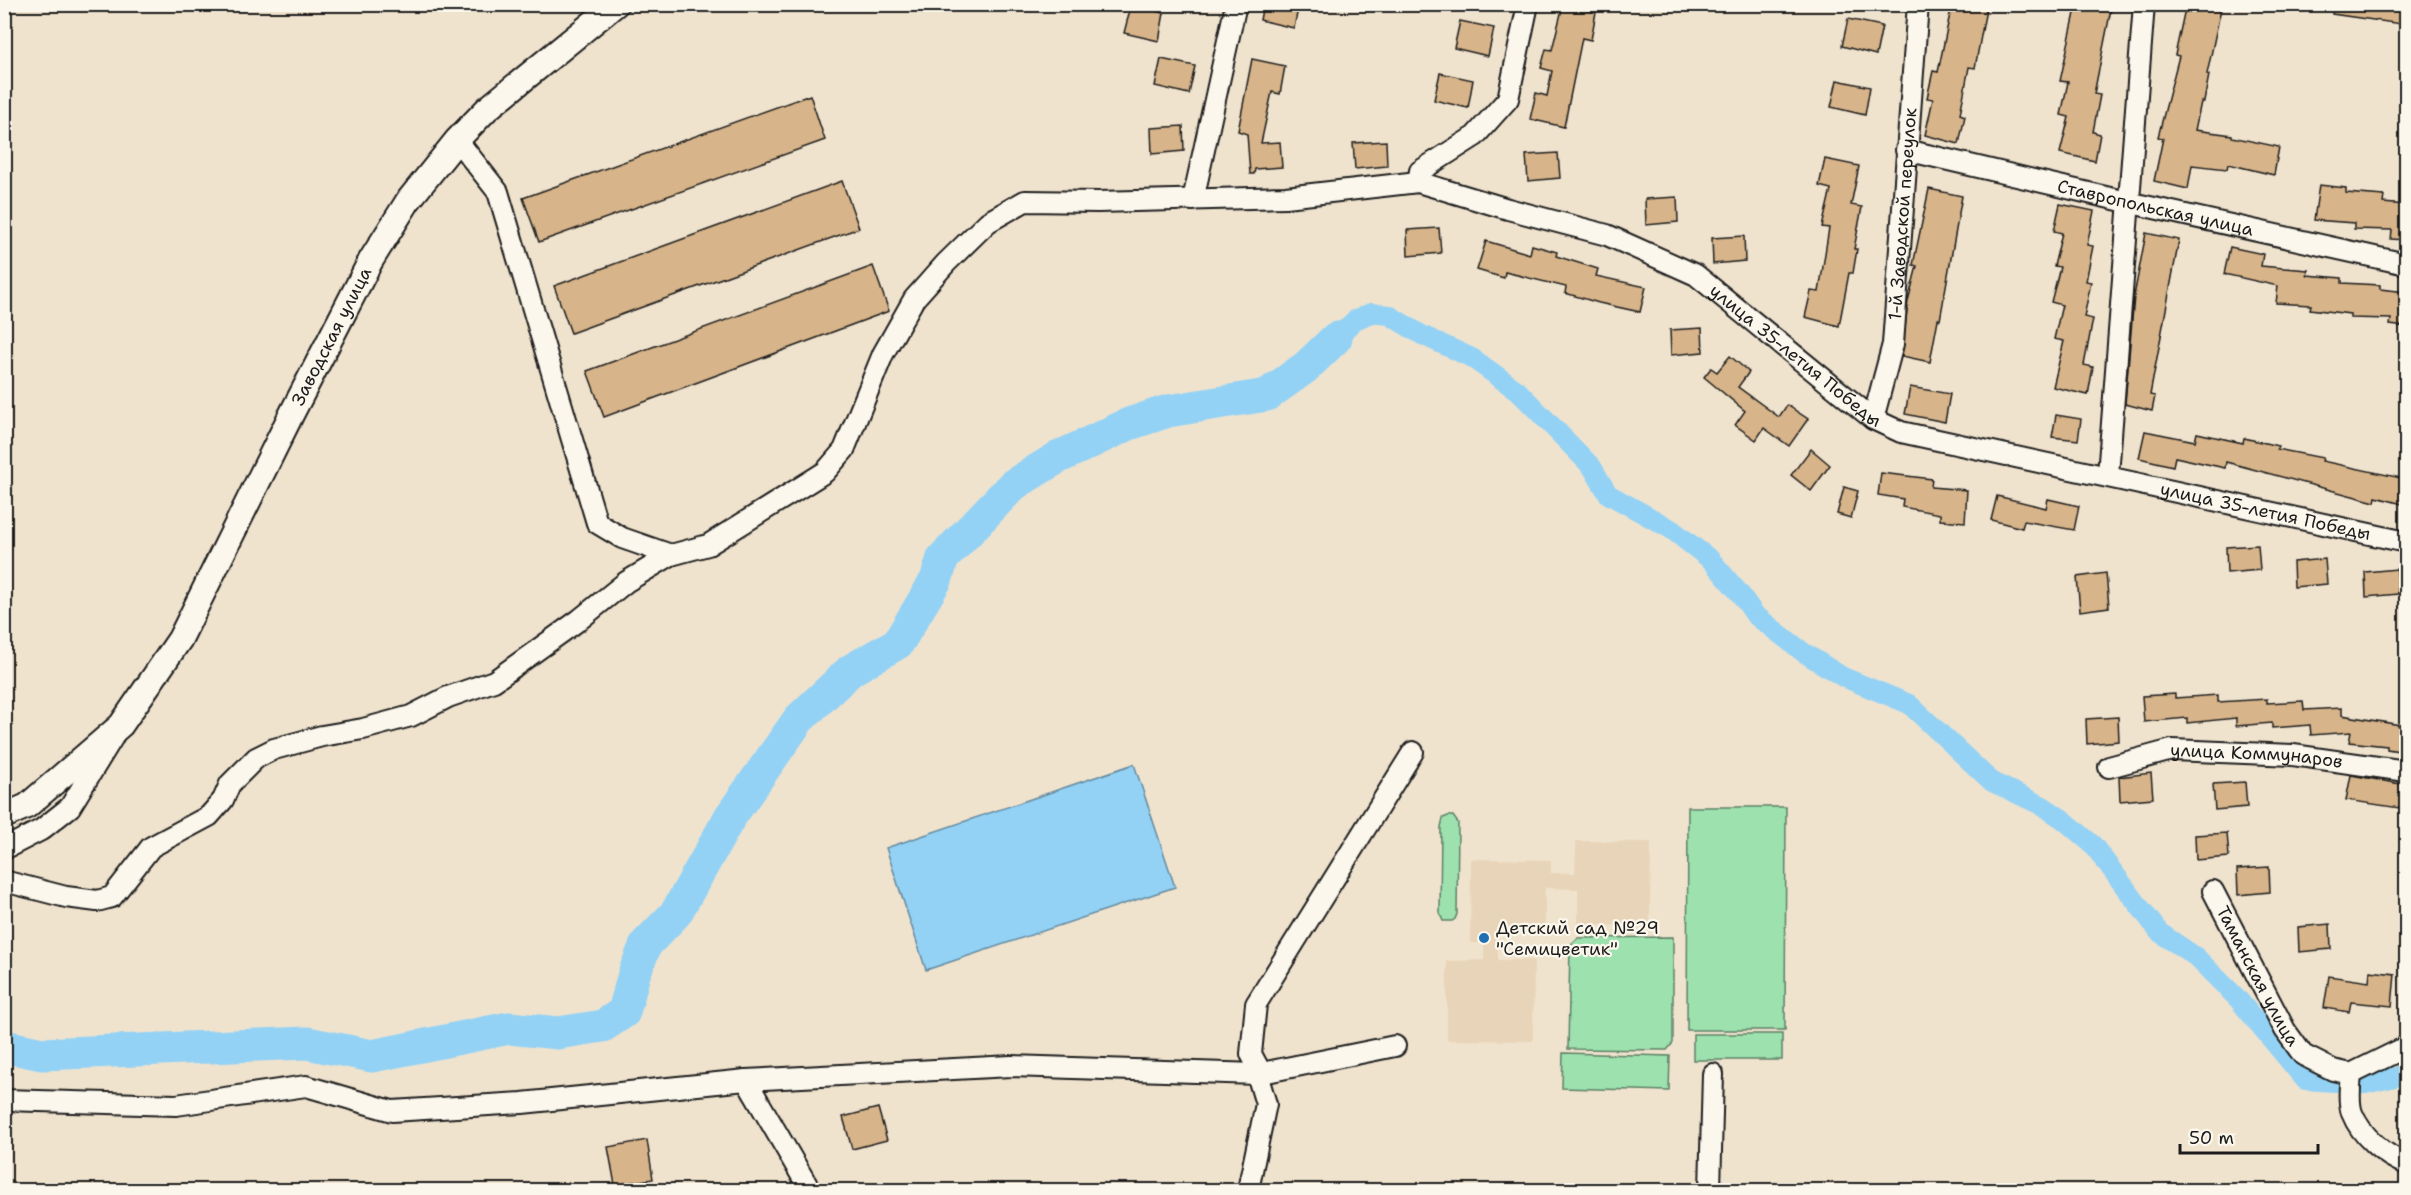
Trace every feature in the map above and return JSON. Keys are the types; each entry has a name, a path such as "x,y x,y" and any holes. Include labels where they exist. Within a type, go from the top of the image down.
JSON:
{"main road":[{"name":"Заводская улица","path":"4,816 27,806 121,725 180,639 371,260 408,201 458,140 487,109 616,4"}],"street":[{"path":"1193,200 1236,4"},
{"path":"1418,182 1420,171 1475,136 1508,99 1528,4"},
{"name":"1-й Заводской переулок","path":"1873,419 1893,344 1918,4"},
{"path":"2108,475 2127,202 2144,4"},
{"path":"458,140 498,192 597,523 622,538 671,555"},
{"name":"Ставропольская улица","path":"1906,150 2406,264"},
{"name":"улица 35-летия Победы","path":"4,881 66,897 97,901 112,897 151,847 209,816 223,800 230,784 256,758 274,749 411,716 448,697 494,681 579,620 626,582 671,555 708,545 825,472 844,450 883,354 914,299 946,263 988,222 1025,201 1098,202 1286,197 1418,182 1607,236 1696,275 1873,419 1901,432 2108,475 2406,542"},
{"path":"4,849 41,830 70,807 121,725"},
{"name":"улица Коммунаров","path":"2109,767 2172,750 2293,755 2406,771"},
{"path":"1248,1191 1266,1104 1257,1074 1258,1067 1251,1053 1257,1004 1413,752"},
{"name":"Таманская улица","path":"2213,891 2285,1030 2303,1055 2333,1070 2350,1074"},
{"path":"4,1100 176,1105 306,1086 392,1110 522,1103 746,1080 1011,1065 1257,1074 1395,1046"},
{"path":"2406,1047 2350,1074 2351,1112 2367,1137 2393,1158 2406,1164"},
{"path":"1710,1191 1713,1074"},
{"path":"746,1080 810,1191"}],"shaded area":[{"name":"Детский сад №29 \"Семицветик\"","path":"1576,841 1651,842 1650,926 1578,925 1578,889 1545,888 1545,934 1498,933 1498,960 1534,960 1533,1041 1447,1040 1447,961 1484,960 1484,943 1470,943 1471,859 1551,860 1551,873 1575,873"}],"green space":[{"path":"1688,807 1786,807 1785,1030 1687,1030"},
{"path":"1453,816 1458,823 1457,914 1452,921 1443,921 1440,914 1441,827 1443,818"},
{"path":"1673,937 1673,1043 1667,1050 1568,1049 1570,945 1578,938"},
{"path":"1693,1034 1782,1034 1782,1060 1693,1060"},
{"path":"1563,1053 1670,1056 1669,1091 1562,1088"}],"water":[{"path":"1134,764 1175,887 926,970 886,848"}],"building":[{"path":"1263,4 1299,4 1294,28 1260,20"},
{"path":"1952,4 1987,4 1975,68 1969,67 1960,114 1965,116 1959,144 1925,135 1933,99 1927,98 1933,71 1938,72"},
{"path":"2077,4 2112,4 2094,94 2100,95 2093,132 2100,134 2095,161 2060,153 2069,117 2061,115 2068,82 2060,81"},
{"path":"2186,4 2222,4 2207,74 2209,75 2204,102 2201,102 2195,130 2232,135 2232,137 2279,147 2274,175 2228,164 2227,169 2192,165 2188,189 2154,181 2163,138 2158,137 2179,56 2175,55"},
{"path":"2333,4 2404,4 2401,24 2332,14"},
{"path":"1563,5 1596,12 1591,40 1582,38 1564,127 1530,119 1536,93 1547,96 1552,71 1541,68 1546,49 1552,50"},
{"path":"1131,6 1164,13 1159,41 1124,33"},
{"path":"1848,19 1882,26 1876,55 1842,46"},
{"path":"1460,21 1494,28 1488,56 1454,48"},
{"path":"1161,59 1195,66 1189,94 1155,86"},
{"path":"1252,59 1285,66 1280,94 1272,92 1261,143 1280,142 1282,167 1255,169 1254,174 1250,174 1247,134 1238,131"},
{"path":"1440,73 1473,80 1468,108 1434,100"},
{"path":"1837,80 1870,87 1865,115 1831,107"},
{"path":"810,95 825,140 539,242 523,198"},
{"path":"1183,126 1184,151 1152,154 1151,128"},
{"path":"1386,141 1387,166 1355,169 1353,143"},
{"path":"1558,153 1560,178 1528,181 1526,155"},
{"path":"1825,159 1859,166 1851,205 1862,207 1854,249 1857,249 1853,273 1849,273 1839,326 1805,317 1811,291 1819,292 1829,228 1822,227 1831,189 1819,186"},
{"path":"842,181 859,228 571,333 554,286"},
{"path":"2319,185 2346,188 2346,193 2384,196 2383,203 2406,205 2406,240 2391,239 2392,230 2354,229 2354,223 2314,220"},
{"path":"1929,189 1962,196 1940,320 1938,319 1930,362 1902,356 1908,301 1917,266 1913,265"},
{"path":"1677,197 1678,222 1646,225 1645,199"},
{"path":"2060,204 2094,211 2087,245 2093,246 2086,281 2091,282 2084,317 2093,319 2084,365 2093,367 2088,395 2053,387 2064,341 2054,339 2062,305 2051,302 2060,267 2054,266 2062,233 2054,231"},
{"path":"1439,228 1441,253 1408,256 1407,230"},
{"path":"2146,233 2179,240 2150,395 2155,396 2152,411 2125,404 2134,296"},
{"path":"1744,236 1745,261 1713,264 1712,238"},
{"path":"1486,241 1530,254 1532,245 1557,252 1556,256 1598,269 1596,276 1646,287 1640,312 1565,293 1566,287 1505,272 1504,278 1477,270"},
{"path":"2230,247 2263,254 2261,266 2308,270 2307,275 2342,278 2342,283 2380,285 2380,289 2406,292 2406,327 2390,325 2391,319 2350,318 2350,314 2310,309 2311,305 2276,303 2278,286 2224,274"},
{"path":"873,266 889,311 604,417 587,371"},
{"path":"1702,328 1703,352 1671,355 1670,330"},
{"path":"1730,356 1749,372 1738,387 1779,417 1787,405 1808,419 1789,446 1764,428 1756,440 1735,425 1745,411 1704,377 1711,368 1717,372"},
{"path":"1910,387 1950,394 1945,422 1905,414"},
{"path":"2056,415 2081,419 2078,440 2052,437"},
{"path":"2145,431 2195,441 2197,433 2243,443 2244,438 2278,446 2277,449 2323,458 2322,461 2406,479 2406,505 2376,497 2375,502 2226,462 2225,468 2175,457 2173,466 2139,458"},
{"path":"1811,449 1830,465 1811,491 1791,475"},
{"path":"1881,473 1932,479 1931,487 1967,490 1965,522 1940,520 1940,514 1902,507 1903,499 1878,495"},
{"path":"1844,487 1858,491 1851,518 1837,514"},
{"path":"1997,496 2046,508 2048,499 2079,506 2074,530 2024,521 2022,528 1991,520"},
{"path":"2258,545 2260,570 2227,573 2226,547"},
{"path":"2325,559 2327,584 2294,587 2293,562"},
{"path":"2397,569 2398,594 2366,597 2365,572"},
{"path":"2106,573 2109,607 2080,611 2077,577"},
{"path":"2175,694 2175,698 2218,695 2218,702 2267,699 2267,703 2303,701 2304,710 2342,708 2342,715 2406,726 2406,752 2387,749 2387,746 2349,742 2351,732 2311,735 2310,725 2272,728 2272,723 2236,726 2236,718 2187,723 2187,718 2144,722 2142,696"},
{"path":"2118,717 2119,741 2087,744 2086,719"},
{"path":"2151,773 2153,798 2120,801 2119,777"},
{"path":"2351,775 2406,785 2406,809 2346,800"},
{"path":"2245,782 2247,807 2215,810 2213,784"},
{"path":"2227,833 2229,857 2196,860 2195,835"},
{"path":"2269,867 2270,892 2238,895 2237,869"},
{"path":"2330,924 2331,949 2299,952 2298,927"},
{"path":"2370,971 2395,974 2392,1006 2351,1002 2349,1012 2324,1008 2329,976 2369,982"},
{"path":"878,1108 887,1140 852,1149 843,1117"},
{"path":"647,1140 653,1179 615,1185 608,1147"}],"waterway":[{"path":"1336,338 1355,320 1371,313 1389,315 1422,335 1472,358 1518,391 1592,467 1608,494 1671,529 1711,560 1755,615 1803,652 1843,677 1909,704 1992,782 2043,806 2064,820 2093,845 2159,932 2196,957 2238,999 2305,1080 2335,1082"},
{"path":"4,1046 42,1054 307,1043 372,1056 509,1028 558,1033 603,1026 624,1012 634,974 646,944 676,913 730,817 799,719 851,670 898,643 936,580 943,558 1013,485 1057,458 1129,424 1168,411 1267,395 1306,367 1336,338"},
{"path":"2365,1084 2399,1076 2406,1072"}],"place":[{"name":"Детский сад №29 \"Семицветик\"","path":"1484,938"}]}
